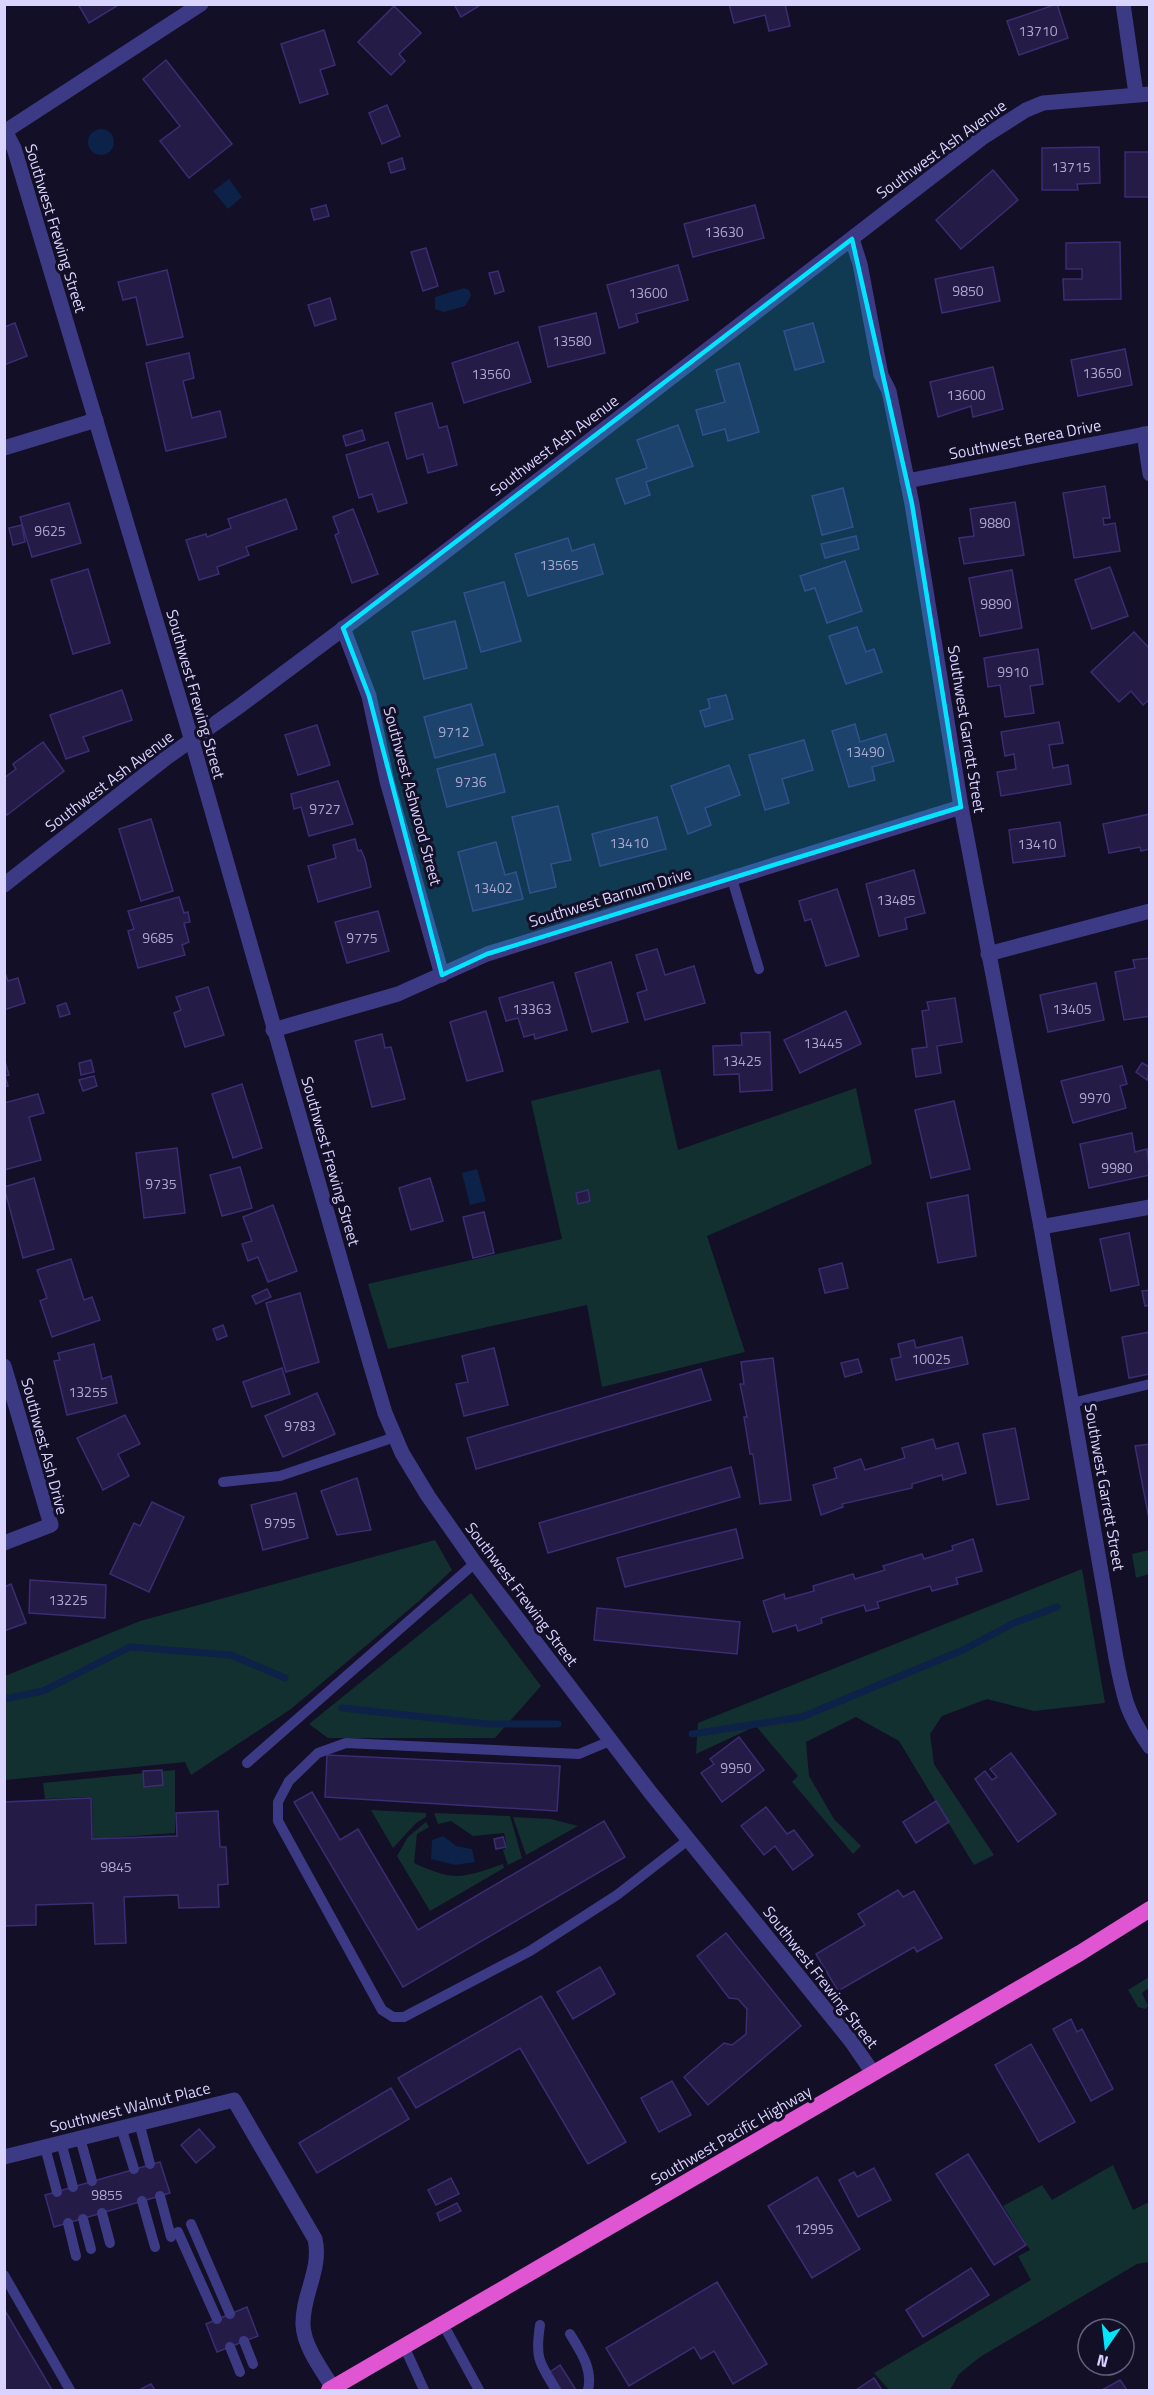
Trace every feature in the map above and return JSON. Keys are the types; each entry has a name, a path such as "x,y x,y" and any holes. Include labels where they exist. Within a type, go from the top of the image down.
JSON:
{"highway":[{"name":"Southwest Pacific Highway","path":"331,2389 1080,1953 1149,1909"}],"street":[{"path":"5,132 201,4"},
{"path":"1124,4 1143,94"},
{"name":"Southwest Ash Avenue","path":"4,885 982,138 1026,110 1043,103 1143,94"},
{"name":"Southwest Frewing Street","path":"5,132 14,148 192,741 373,1373 395,1437 413,1473 475,1563 610,1741 851,2041 873,2073"},
{"name":"Southwest Garrett Street","path":"852,239 860,264 881,375 889,391 907,481 961,807 1041,1227 1126,1708 1149,1747"},
{"path":"4,448 96,420"},
{"path":"1147,434 1149,474"},
{"name":"Southwest Berea Drive","path":"907,481 1147,434"},
{"name":"Southwest Ashwood Street","path":"343,628 369,696 387,781 442,975"},
{"name":"Southwest Barnum Drive","path":"273,1030 398,994 487,954 961,807"},
{"path":"988,954 1149,911"},
{"path":"1041,1227 1149,1206"},
{"name":"Southwest Ash Drive","path":"4,1366 51,1525 4,1543"},
{"name":"Southwest Walnut Place","path":"4,2157 234,2100 315,2239 318,2252 316,2268 303,2328 312,2352 331,2389"}],"lane":[{"path":"732,879 759,969"},
{"path":"1072,1403 1149,1384"},
{"path":"223,1482 280,1476 395,1437"},
{"path":"247,1763 475,1563"},
{"path":"610,1741 579,1754 346,1743 318,1753 289,1781 278,1802 278,1821 382,2010 393,2017 404,2018 530,1951 617,1895 688,1840"},
{"path":"121,2127 134,2169"},
{"path":"141,2130 150,2164"},
{"path":"80,2138 92,2181"},
{"path":"61,2142 73,2187"},
{"path":"45,2146 57,2192"},
{"path":"160,2196 175,2235 217,2319"},
{"path":"142,2201 155,2247"},
{"path":"102,2213 110,2243"},
{"path":"83,2219 91,2249"},
{"path":"68,2223 76,2256"},
{"path":"191,2224 230,2314"},
{"path":"4,2275 69,2391"},
{"path":"443,2324 479,2391"},
{"path":"540,2325 536,2351 556,2391"},
{"path":"570,2334 586,2361 590,2382 588,2391"},
{"path":"244,2341 253,2364"},
{"path":"404,2346 425,2390"},
{"path":"230,2347 240,2372"}],"highlighted area":[{"path":"852,239 912,504 961,807 487,954 442,975 369,696 343,628"}],"green space":[{"path":"660,1069 678,1150 856,1088 872,1164 707,1236 745,1352 602,1387 587,1305 388,1349 368,1284 562,1239 531,1101"},
{"path":"435,1540 452,1570 419,1601 291,1709 191,1775 185,1762 5,1780 5,1676 140,1621"},
{"path":"1149,1550 1149,1574 1136,1578 1132,1554"},
{"path":"1082,1569 1105,1703 1034,1711 987,1699 942,1716 930,1734 934,1764 994,1855 974,1865 899,1741 856,1717 806,1742 809,1776 834,1819 861,1846 853,1854 792,1782 798,1776 756,1726 696,1754 698,1723"},
{"path":"471,1593 541,1686 495,1738 328,1738 309,1724"},
{"path":"175,1770 175,1833 93,1839 92,1797 45,1799 43,1783"},
{"path":"371,1810 426,1813 426,1817 416,1823 393,1848"},
{"path":"434,1813 510,1816 522,1858 508,1865 503,1850 507,1847 504,1833 473,1836 451,1821 438,1824"},
{"path":"513,1817 551,1819 578,1826 526,1855"},
{"path":"426,1822 429,1827 417,1834 414,1863 439,1873 458,1876 503,1864 504,1868 430,1911 397,1856 408,1837"},
{"path":"1149,1977 1149,1988 1142,1993 1148,2006 1145,2009 1138,2007 1128,1990"},
{"path":"1113,2165 1133,2210 1149,2202 1149,2262 1137,2264 980,2357 959,2374 950,2390 889,2390 874,2373 1031,2280 1018,2256 1030,2250 1003,2206 1042,2185 1052,2200"}],"water":[{"path":"101,129 110,133 114,142 110,151 101,155 92,151 88,142 92,133"},
{"path":"229,179 242,197 228,209 213,191"},
{"path":"464,288 469,290 471,296 465,306 444,312 435,309 435,297"},
{"path":"477,1169 486,1201 470,1205 462,1173"},
{"path":"443,1836 456,1846 472,1849 475,1862 455,1865 431,1859 432,1840"}],"building":[{"path":"78,4 120,4 89,23"},
{"path":"454,4 482,4 461,17"},
{"path":"729,4 785,4 790,26 769,31 765,15 734,23"},
{"path":"1057,4 1068,38 1019,55 1007,21"},
{"path":"394,6 421,33 399,54 405,61 391,75 358,42"},
{"path":"324,30 335,65 320,70 328,94 300,103 281,44"},
{"path":"166,60 232,144 189,178 160,141 180,126 143,79"},
{"path":"387,105 400,136 382,144 369,113"},
{"path":"1099,147 1100,183 1077,184 1078,190 1042,190 1042,148"},
{"path":"1125,152 1150,152 1150,197 1125,197"},
{"path":"402,158 405,169 391,173 388,163"},
{"path":"993,170 1018,200 961,249 936,220"},
{"path":"326,205 329,216 314,220 311,209"},
{"path":"755,205 764,238 693,257 684,224"},
{"path":"1120,242 1121,299 1064,300 1063,279 1082,279 1082,269 1066,269 1066,243"},
{"path":"426,248 438,286 423,291 411,252"},
{"path":"678,265 688,300 636,314 638,322 619,328 607,285"},
{"path":"993,267 1000,301 942,313 935,279"},
{"path":"167,270 183,337 147,345 136,297 123,300 118,282"},
{"path":"498,271 504,291 495,294 489,273"},
{"path":"330,298 336,319 315,326 308,305"},
{"path":"596,313 605,353 548,367 539,327"},
{"path":"15,323 27,356 4,365 4,327"},
{"path":"813,323 824,362 795,370 784,331"},
{"path":"518,342 531,382 464,403 452,363"},
{"path":"1125,349 1132,385 1078,396 1071,360"},
{"path":"189,353 194,378 183,381 192,418 220,411 226,437 166,451 146,363"},
{"path":"739,363 759,432 728,441 725,429 703,435 696,410 725,402 716,370"},
{"path":"993,367 1003,409 973,417 971,406 938,417 930,382"},
{"path":"432,403 439,428 447,426 457,465 428,473 423,454 407,459 395,413"},
{"path":"678,425 693,466 646,482 650,495 625,504 616,479 647,468 637,440"},
{"path":"362,430 365,440 346,446 343,436"},
{"path":"388,442 407,503 378,512 372,494 359,498 346,455"},
{"path":"1105,486 1110,518 1103,518 1104,525 1115,523 1120,551 1074,558 1063,493"},
{"path":"843,488 853,527 822,535 812,496"},
{"path":"286,499 297,529 246,547 249,555 217,567 219,574 199,580 186,540 206,534 207,537 231,528 228,519"},
{"path":"1015,502 1024,555 964,564 959,538 974,536 970,509"},
{"path":"69,503 81,543 32,557 20,517"},
{"path":"353,509 378,574 352,583 335,535 339,533 333,517"},
{"path":"22,525 25,542 13,545 9,528"},
{"path":"856,536 859,549 825,558 821,544"},
{"path":"568,538 572,551 594,544 603,574 528,596 515,554"},
{"path":"845,561 862,611 827,623 815,588 805,591 800,576"},
{"path":"1110,567 1128,616 1092,629 1075,580"},
{"path":"88,569 110,643 73,654 51,580"},
{"path":"1012,570 1022,628 980,636 969,578"},
{"path":"504,582 521,641 481,652 464,593"},
{"path":"455,621 467,668 424,679 412,632"},
{"path":"857,627 866,652 874,649 882,672 846,684 829,636"},
{"path":"1134,632 1150,649 1150,699 1143,705 1131,691 1119,702 1091,672"},
{"path":"1038,649 1043,684 1030,686 1034,713 1005,717 1000,685 988,687 984,658"},
{"path":"122,690 132,720 83,737 89,751 66,759 50,715"},
{"path":"726,695 733,719 705,727 700,711 710,708 708,699"},
{"path":"471,704 483,745 435,758 424,717"},
{"path":"1059,722 1063,743 1049,745 1053,768 1068,765 1071,784 1001,796 997,772 1016,769 1014,754 1005,756 1001,732"},
{"path":"855,724 860,742 886,734 894,761 872,767 875,780 849,787 832,731"},
{"path":"317,725 330,765 298,775 285,735"},
{"path":"804,740 813,770 782,779 789,803 765,810 749,755"},
{"path":"43,742 64,771 7,815 4,811 4,778 16,769 13,764"},
{"path":"495,754 505,792 447,807 437,769"},
{"path":"729,765 740,795 705,808 711,825 688,834 671,786"},
{"path":"338,781 353,824 309,836 301,807 294,809 291,794"},
{"path":"558,806 571,860 551,864 556,887 530,893 512,817"},
{"path":"1150,814 1150,849 1141,851 1140,847 1109,853 1103,824"},
{"path":"657,817 666,849 600,866 592,834"},
{"path":"151,819 173,891 141,901 119,829"},
{"path":"1060,822 1065,856 1013,863 1009,830"},
{"path":"355,839 358,851 361,850 365,859 371,887 318,902 308,866 336,858 333,845"},
{"path":"496,842 505,875 516,872 523,899 473,911 458,852"},
{"path":"914,870 925,913 905,918 907,929 879,936 866,884"},
{"path":"837,889 859,956 826,966 811,919 805,921 799,901"},
{"path":"179,897 184,913 188,912 190,922 184,923 189,942 182,945 185,955 138,968 128,931 134,929 128,911"},
{"path":"378,911 389,951 347,963 335,922"},
{"path":"657,949 665,975 694,966 705,1003 645,1020 637,993 647,990 636,955"},
{"path":"1150,958 1150,1016 1124,1020 1115,972 1135,968 1133,960"},
{"path":"611,962 628,1022 592,1032 575,973"},
{"path":"4,970 8,981 18,978 25,1003 4,1010"},
{"path":"553,982 567,1030 535,1039 534,1034 524,1037 518,1018 506,1021 499,998"},
{"path":"1096,983 1104,1020 1048,1032 1040,995"},
{"path":"208,987 224,1035 185,1047 174,1013 181,1010 176,997"},
{"path":"955,998 962,1042 937,1046 941,1073 916,1077 912,1049 927,1047 922,1011 929,1010 927,1002"},
{"path":"66,1003 70,1014 60,1017 57,1006"},
{"path":"486,1011 503,1071 467,1081 450,1022"},
{"path":"846,1011 861,1044 800,1073 784,1040"},
{"path":"770,1032 772,1090 740,1092 739,1074 714,1075 713,1046 742,1045 741,1033"},
{"path":"382,1034 385,1048 391,1047 405,1099 372,1107 355,1041"},
{"path":"4,1058 9,1075 5,1076 8,1086 4,1087"},
{"path":"91,1060 94,1072 81,1075 79,1063"},
{"path":"1142,1063 1150,1067 1147,1080 1136,1072"},
{"path":"1122,1066 1127,1084 1120,1086 1126,1108 1073,1123 1061,1081"},
{"path":"94,1076 97,1086 83,1091 79,1080"},
{"path":"242,1084 262,1148 233,1158 212,1094"},
{"path":"38,1094 44,1113 29,1117 41,1160 4,1170 4,1103"},
{"path":"954,1101 970,1169 931,1178 915,1110"},
{"path":"1132,1133 1135,1152 1147,1149 1150,1175 1089,1188 1080,1144"},
{"path":"177,1148 185,1213 144,1218 136,1153"},
{"path":"240,1167 252,1208 222,1216 210,1175"},
{"path":"34,1178 54,1249 23,1258 4,1187"},
{"path":"430,1178 443,1221 411,1230 399,1188"},
{"path":"588,1190 590,1201 578,1204 576,1193"},
{"path":"968,1195 976,1256 938,1263 927,1203"},
{"path":"273,1205 297,1271 268,1282 258,1257 248,1261 242,1244 252,1241 243,1217"},
{"path":"484,1212 494,1253 473,1258 463,1217"},
{"path":"1129,1233 1139,1285 1111,1291 1100,1239"},
{"path":"71,1259 84,1300 92,1297 100,1320 52,1337 40,1301 47,1298 37,1270"},
{"path":"842,1263 848,1288 825,1293 819,1269"},
{"path":"267,1289 271,1297 256,1304 252,1296"},
{"path":"1150,1290 1150,1305 1145,1306 1142,1291"},
{"path":"300,1293 319,1362 286,1372 266,1303"},
{"path":"223,1325 227,1336 217,1340 213,1329"},
{"path":"1150,1332 1150,1374 1129,1378 1122,1337"},
{"path":"962,1337 968,1364 896,1380 891,1359 901,1357 898,1344 914,1340 916,1348"},
{"path":"94,1344 102,1379 111,1376 117,1403 67,1415 54,1361 60,1360 58,1353"},
{"path":"494,1348 508,1405 464,1416 456,1384 468,1382 462,1356"},
{"path":"773,1358 791,1500 760,1504 753,1454 750,1454 744,1417 747,1417 740,1384 744,1384 741,1362"},
{"path":"858,1359 862,1372 845,1377 841,1363"},
{"path":"282,1368 290,1394 252,1407 243,1382"},
{"path":"701,1369 711,1400 476,1469 467,1438"},
{"path":"317,1393 335,1434 283,1457 265,1416"},
{"path":"125,1415 140,1444 118,1454 129,1476 103,1490 77,1438"},
{"path":"1015,1428 1029,1499 997,1505 983,1434"},
{"path":"933,1439 936,1449 958,1443 966,1473 943,1480 942,1475 912,1484 912,1488 842,1504 843,1507 821,1515 813,1485 837,1478 834,1468 861,1459 865,1470 905,1458 902,1448"},
{"path":"1150,1444 1150,1524 1135,1446"},
{"path":"731,1467 740,1497 548,1553 539,1523"},
{"path":"357,1478 371,1530 337,1535 321,1491"},
{"path":"296,1493 308,1538 263,1550 251,1505"},
{"path":"152,1502 184,1517 149,1592 110,1574 134,1523 140,1526"},
{"path":"736,1529 743,1558 625,1587 617,1558"},
{"path":"973,1539 982,1571 956,1578 958,1584 932,1591 930,1586 877,1602 879,1608 866,1611 864,1605 821,1618 822,1623 798,1631 796,1625 773,1632 763,1601 784,1594 785,1599 814,1591 813,1586 853,1574 855,1579 885,1570 883,1566 922,1554 924,1559 953,1550 952,1546"},
{"path":"30,1580 106,1585 105,1618 29,1613"},
{"path":"11,1584 26,1623 4,1631 4,1587"},
{"path":"597,1608 740,1622 737,1654 594,1640"},
{"path":"739,1737 764,1770 722,1802 701,1773 714,1764 710,1759"},
{"path":"1011,1753 1056,1814 1018,1842 975,1779 985,1771 992,1780 997,1777 990,1769"},
{"path":"327,1755 560,1766 557,1811 325,1797"},
{"path":"162,1770 163,1785 144,1787 143,1771"},
{"path":"312,1792 340,1840 358,1829 418,1930 604,1821 625,1857 403,1987 294,1802"},
{"path":"91,1798 92,1839 177,1836 176,1813 218,1811 220,1847 226,1847 228,1884 218,1885 219,1907 179,1908 178,1895 124,1897 126,1943 95,1944 93,1903 36,1905 36,1925 4,1926 4,1802"},
{"path":"936,1801 949,1822 916,1843 903,1822"},
{"path":"766,1807 787,1834 794,1830 813,1855 793,1870 775,1846 764,1855 741,1826"},
{"path":"503,1837 506,1847 496,1849 494,1839"},
{"path":"898,1890 903,1897 914,1891 942,1938 917,1952 914,1947 838,1991 816,1954 865,1925 858,1914"},
{"path":"726,1933 801,2026 708,2105 684,2077 724,2043 732,2045 746,2034 747,2009 738,1999 729,1998 697,1956"},
{"path":"600,1967 615,1994 573,2019 557,1992"},
{"path":"541,1996 626,2142 588,2164 520,2048 416,2108 398,2078"},
{"path":"1071,2019 1077,2032 1082,2029 1113,2089 1091,2101 1053,2029"},
{"path":"1031,2044 1075,2122 1039,2142 995,2065"},
{"path":"672,2081 691,2115 659,2132 641,2098"},
{"path":"391,2088 409,2119 317,2173 299,2143"},
{"path":"199,2129 215,2147 196,2163 181,2145"},
{"path":"968,2154 1026,2245 994,2265 936,2174"},
{"path":"160,2162 170,2193 54,2227 45,2195"},
{"path":"874,2168 891,2200 858,2217 839,2180 854,2172 857,2177"},
{"path":"817,2177 860,2249 812,2278 768,2206"},
{"path":"451,2178 459,2194 436,2205 428,2190"},
{"path":"457,2203 461,2211 440,2221 437,2213"},
{"path":"971,2268 989,2295 923,2337 906,2310"},
{"path":"717,2282 767,2364 733,2384 714,2351 701,2359 694,2347 629,2386 606,2348"},
{"path":"247,2307 258,2336 217,2352 206,2324"},
{"path":"4,2309 52,2390 4,2390"},
{"path":"560,2365 576,2390 561,2390 550,2372"},
{"path":"874,2378 882,2390 856,2390"},
{"path":"1120,2380 1127,2390 1102,2390"},
{"path":"151,2384 155,2390 139,2390"}],"waterway":[{"path":"692,1734 802,1717 963,1650 1014,1623 1057,1607"},
{"path":"4,1699 43,1691 130,1647 231,1655 285,1678"},
{"path":"342,1708 488,1724 558,1724"}]}
